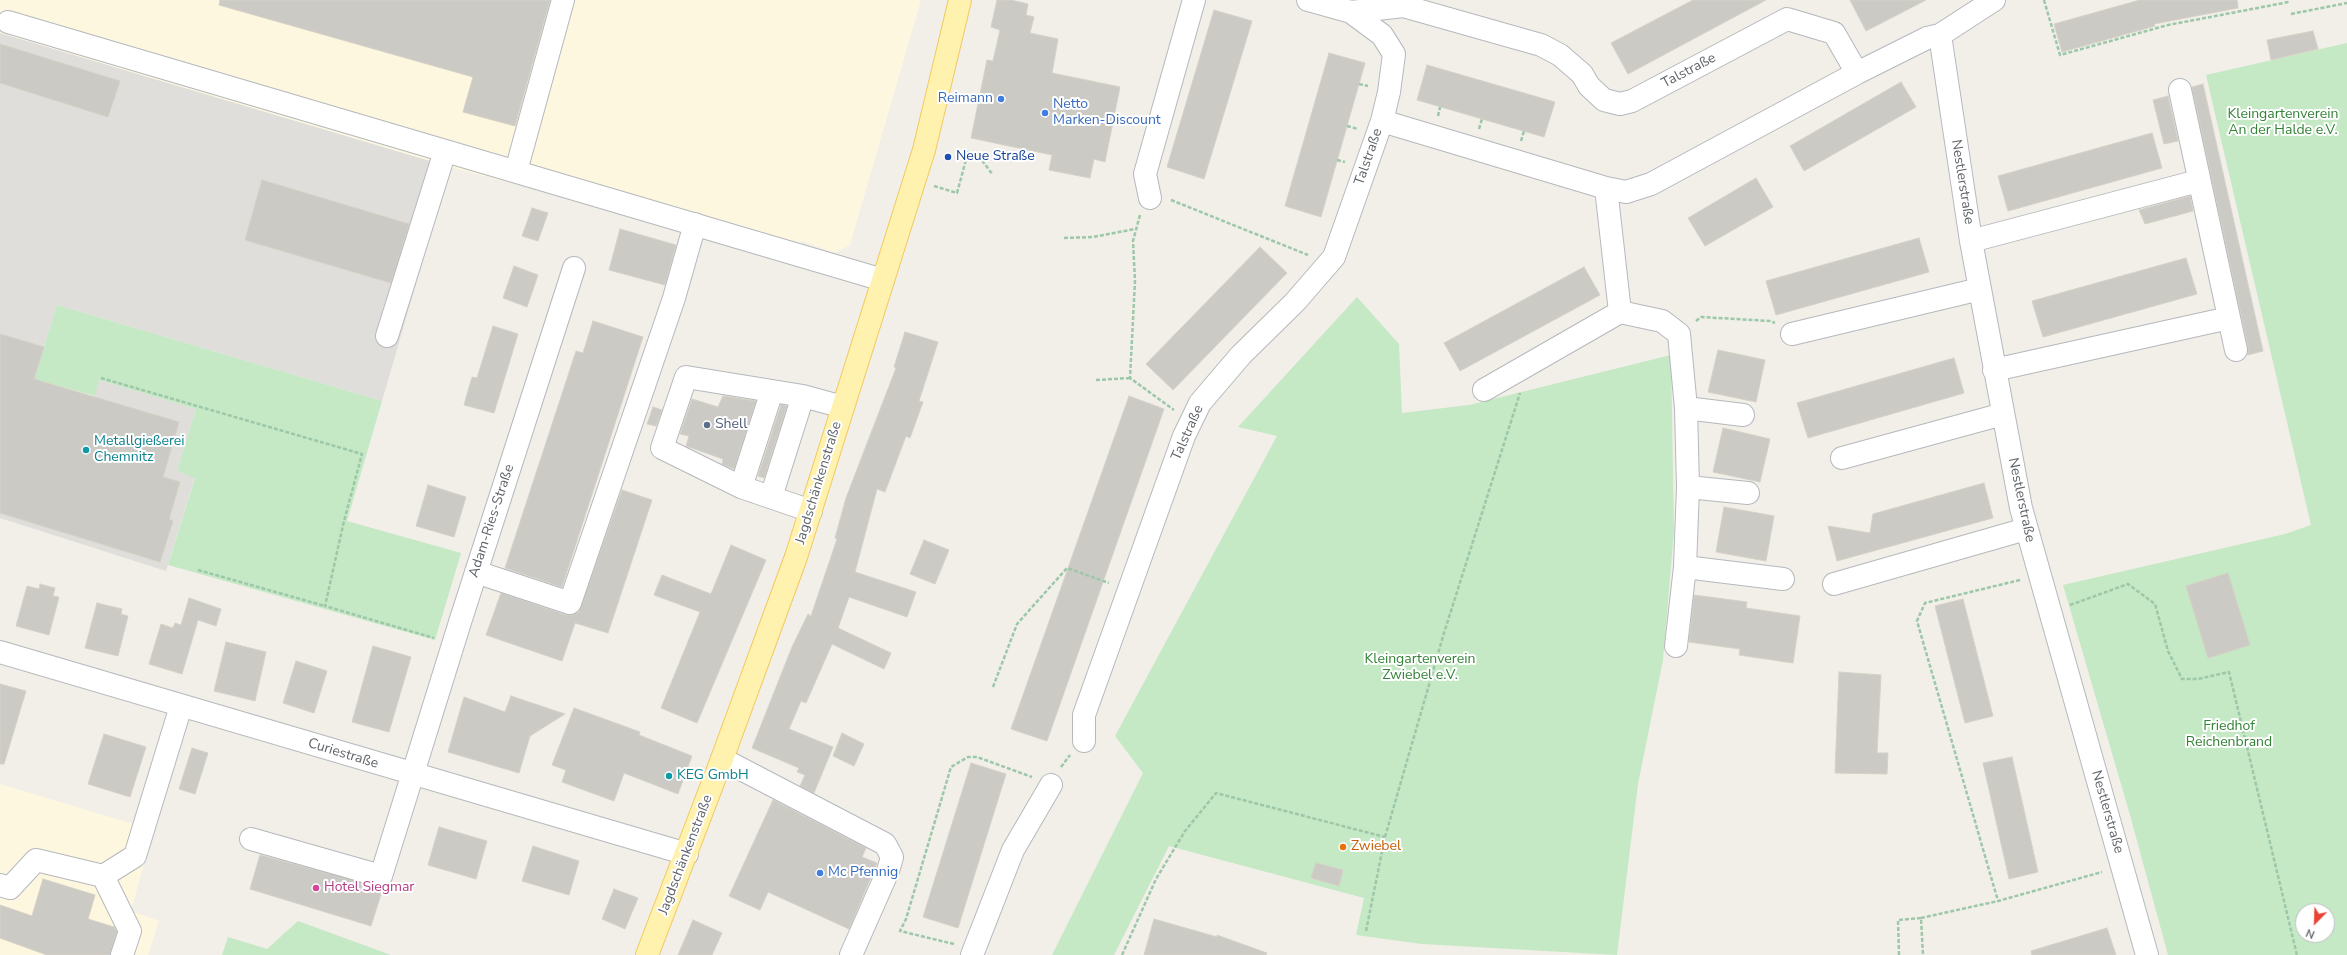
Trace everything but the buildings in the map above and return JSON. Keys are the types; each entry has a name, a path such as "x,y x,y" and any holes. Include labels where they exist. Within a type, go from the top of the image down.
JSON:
{"main road":[{"name":"Jagdschänkenstraße","path":"647,955 687,854 796,557 914,180 936,104 960,0"}],"street":[{"path":"516,171 563,0"},
{"path":"1150,198 1144,174 1194,0"},
{"name":"Talstraße","path":"1084,741 1084,715 1191,422 1200,403 1241,355 1295,302 1334,257 1382,121 1389,92 1394,54 1382,36 1351,12 1308,0"},
{"name":"Talstraße","path":"1382,121 1606,188 1626,192 1651,184 1857,73 1927,38 1940,35 1989,1"},
{"name":"Talstraße","path":"1351,12 1403,6 1541,45 1560,55 1582,74 1589,86 1604,100 1620,104 1632,101 1787,19 1834,34 1857,73"},
{"path":"8,22 883,280"},
{"name":"Nestlerstraße","path":"1940,35 1971,241 1994,370 2026,529 2147,955"},
{"path":"2180,90 2198,181 2236,350"},
{"path":"387,336 446,151"},
{"path":"1971,241 2198,181"},
{"path":"1606,188 1620,312"},
{"path":"476,572 570,603 674,298 695,224"},
{"name":"Adam-Ries-Straße","path":"251,838 381,876 453,643 574,268"},
{"path":"1792,334 1980,289"},
{"path":"1484,390 1620,312 1662,321 1679,334 1686,408 1688,487 1685,567 1676,646"},
{"path":"1994,370 2229,318"},
{"path":"811,511 756,492 662,448 686,378 788,394 843,407"},
{"path":"756,492 788,394"},
{"path":"756,492 788,394"},
{"path":"1686,408 1743,415"},
{"path":"1842,458 2003,414"},
{"path":"1688,487 1748,493"},
{"path":"1834,584 2026,529"},
{"path":"1685,567 1783,579"},
{"name":"Curiestraße","path":"0,652 687,854"},
{"path":"0,885 10,888 36,860 103,876 135,856 181,706"},
{"path":"722,759 885,844 892,857 888,871 851,955"},
{"path":"972,955 1013,850 1051,785"},
{"path":"103,876 130,931 122,955"}],"path":[{"path":"2044,0 2060,55 2129,35 2210,15 2248,10 2289,2"},
{"path":"2332,2 2333,6"},
{"path":"2291,14 2347,3"},
{"path":"1438,114 1440,107"},
{"path":"1480,126 1482,119"},
{"path":"1522,138 1524,131"},
{"path":"914,180 957,193 968,152 977,154 993,175"},
{"path":"1130,378 1135,281 1133,241 1135,229 1141,212 1150,198 1165,198 1328,263"},
{"path":"1064,238 1093,237 1135,229"},
{"path":"1679,334 1701,317 1770,321 1792,334"},
{"path":"1366,931 1385,837 1444,633 1530,364"},
{"path":"101,378 362,454 344,521 325,606"},
{"path":"1096,380 1130,378 1191,422"},
{"path":"993,687 1017,624 1067,568 1129,590"},
{"path":"198,570 453,643"},
{"path":"1998,901 1917,621 1925,603 2039,576"},
{"path":"2050,612 2128,584 2155,604 2168,651 2182,679 2198,679 2229,672 2297,955"},
{"path":"940,940 900,931 906,919 951,767 968,757 977,757 1051,785"},
{"path":"1122,955 1156,879 1185,830 1216,793 1385,837"},
{"path":"1899,955 1898,920 1921,918 1998,901 2122,867"},
{"path":"1921,918 1923,955"}],"shaded area":[{"path":"0,0 921,0 850,245 835,253 802,241 795,254 796,258 450,167 0,33"},
{"path":"0,33 450,167 382,401 57,305 34,379 94,397 99,380 196,409 177,471 195,477 166,571 0,518"},
{"path":"0,784 153,830 131,911 159,921 148,955 0,955"}],"green space":[{"name":"Friedhof Reichenbrand","path":"2347,43 2347,955 2168,955 2130,815 2063,585 2285,534 2311,525 2206,75"},
{"name":"Kleingartenverein Zwiebel e.V.","path":"1357,297 1399,344 1402,413 1469,405 1671,355 1674,531 1663,660 1638,784 1617,955 1422,944 1356,935 1364,898 1169,846 1114,955 1052,955 1143,773 1115,736 1277,436 1238,427"},
{"path":"57,305 382,401 347,521 461,553 435,640 168,565 195,478 177,471 196,409 99,380 95,396 34,379"},
{"path":"298,921 391,955 222,955 228,937 267,949"}],"place":[{"name":"Reimann","path":"1001,99"},
{"name":"Netto Marken-Discount","path":"1045,113"},
{"name":"Neue Straße","path":"948,157"},
{"name":"Shell","path":"707,425"},
{"name":"Metallgießerei Chemnitz","path":"86,450"},
{"name":"KEG GmbH","path":"669,776"},
{"name":"Zwiebel","path":"1343,847"},
{"name":"Mc Pfennig","path":"820,873"},
{"name":"Hotel Siegmar","path":"316,888"}],"park label":[{"name":"Kleingartenverein An der Halde e.V.","path":"2283,124"}]}
